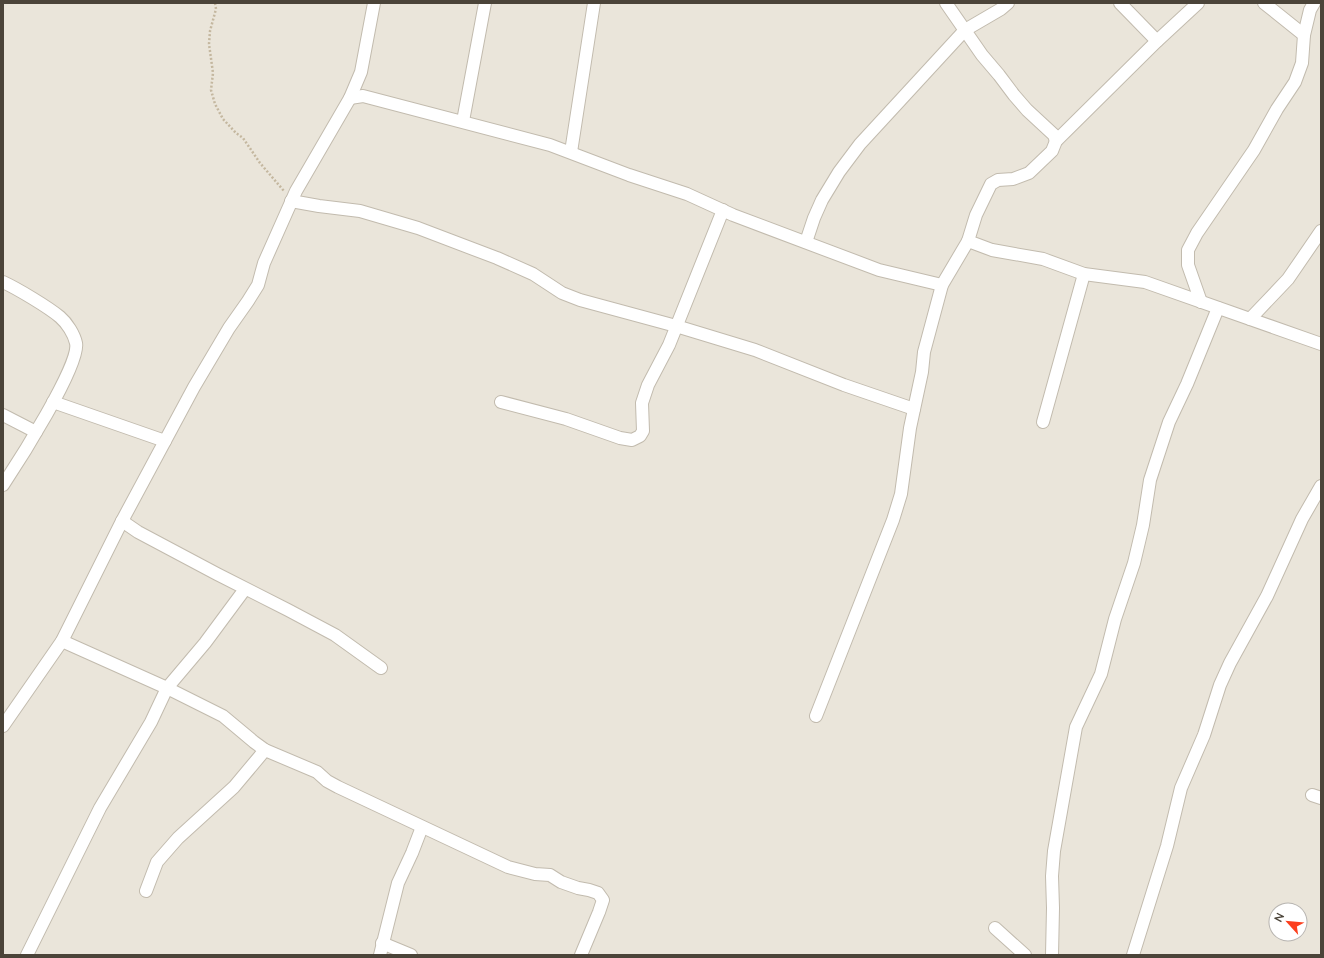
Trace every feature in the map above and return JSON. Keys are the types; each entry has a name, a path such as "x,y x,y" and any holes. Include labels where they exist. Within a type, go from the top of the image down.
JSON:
{"street":[{"path":"3,726 62,641 122,521 165,442 228,328 258,285 264,263 291,201 350,98 361,72 374,3"},
{"path":"463,121 485,3"},
{"path":"571,152 594,3"},
{"path":"946,3 1014,95 1027,110 1054,135 1056,141"},
{"path":"806,242 822,200 839,172 860,144 965,30 1001,9 1008,3"},
{"path":"1120,3 1157,41"},
{"path":"816,716 893,520 901,494 910,428 922,372 924,352 942,285 968,241 976,215 991,184 998,180 1013,179 1029,173 1052,151 1056,141 1157,41 1198,3"},
{"path":"1264,3 1304,35"},
{"path":"1201,302 1188,265 1188,250 1197,232 1254,150 1277,109 1295,82 1302,62 1304,35 1310,10 1314,3"},
{"path":"350,98 363,96 550,145 629,175 687,194 723,210 879,270 942,285"},
{"path":"291,201 360,211 418,228 497,258 533,274 562,293 580,300 676,326 755,350 844,385 914,409"},
{"path":"501,402 566,419 620,438 632,440 640,436 643,432 642,403 648,385 669,345 723,210"},
{"path":"1250,319 1288,279 1321,231"},
{"path":"968,241 992,250 1043,259 1084,274 1145,282 1321,344"},
{"path":"1043,422 1084,274"},
{"path":"3,282 60,318 71,330 77,344 75,359 53,402 26,450 3,485"},
{"path":"1052,955 1052,876 1054,851 1076,727 1101,674 1115,619 1134,564 1143,525 1150,480 1169,422 1187,384 1218,308"},
{"path":"53,402 165,442"},
{"path":"3,415 36,432"},
{"path":"1133,955 1167,846 1182,788 1204,734 1220,685 1267,596 1302,519 1321,486"},
{"path":"122,521 138,532 335,635 381,668"},
{"path":"26,955 100,808 151,722 167,688 205,643 245,589"},
{"path":"62,641 167,688 223,716 265,750 312,769 338,787 422,827 508,867 535,874 550,875 561,882 598,893 603,900 581,955"},
{"path":"146,891 157,862 178,838 234,788 265,750"},
{"path":"380,955 398,883 412,854 422,827"},
{"path":"995,928 1025,955"},
{"path":"382,943 411,955"}],"path":[{"path":"214,3 216,9 210,31 209,44 213,73 211,90 215,104 223,119 243,138 260,163 284,190 291,201"}],"shaded area":[{"path":"3,3 1321,3 1321,955 3,955"}]}
